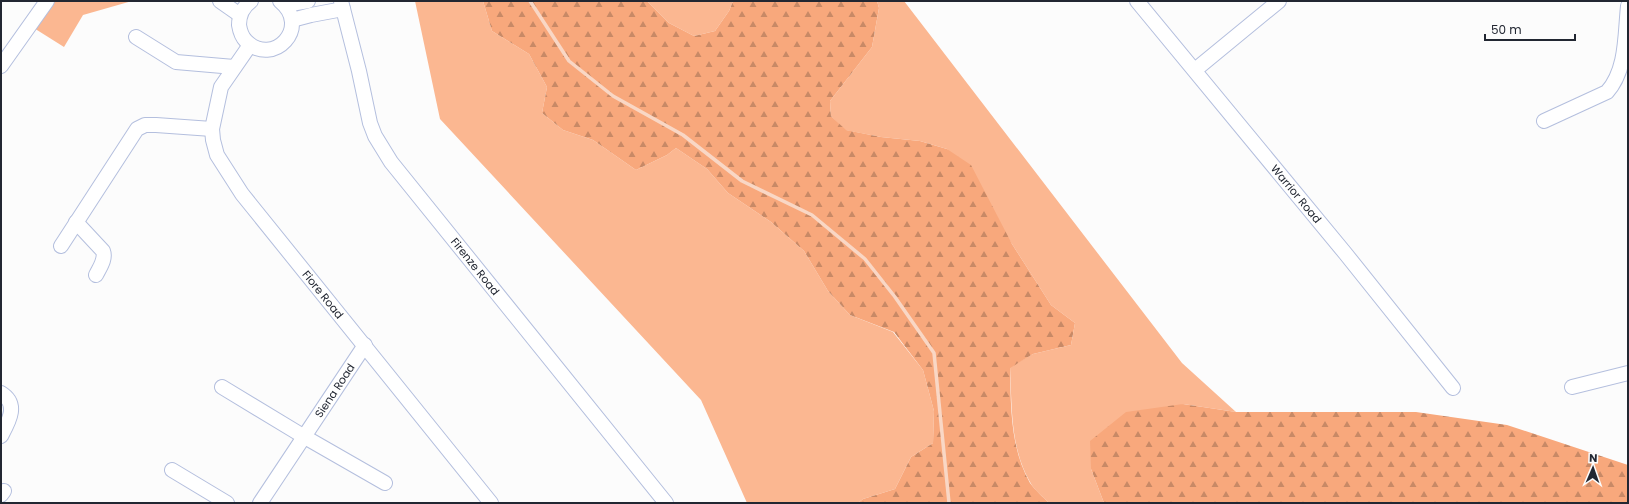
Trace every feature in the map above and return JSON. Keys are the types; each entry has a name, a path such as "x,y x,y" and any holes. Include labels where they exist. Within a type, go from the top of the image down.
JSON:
{"street":[{"path":"1,66 47,1"},
{"path":"220,1 240,15"},
{"path":"249,1 240,15 240,32 250,45 258,49 267,50 283,44 289,37 292,29 290,12 283,3"},
{"path":"283,3 308,1"},
{"name":"Warrior Road","path":"1137,1 1195,70 1453,388"},
{"path":"1195,70 1280,1"},
{"path":"1544,121 1607,92 1612,87 1621,69 1627,3"},
{"path":"292,20 342,5"},
{"name":"Firenze Road","path":"342,5 359,71 370,123 375,136 391,162 666,503"},
{"path":"136,37 176,62 234,67"},
{"name":"Fiore Road","path":"250,45 221,87 212,129 217,155 233,181 491,503"},
{"path":"61,246 138,129 145,125 156,125 212,129"},
{"path":"76,222 105,255 96,275"},
{"name":"Siena Road","path":"260,503 303,436 365,345"},
{"path":"1572,387 1628,373"},
{"path":"222,387 385,483"},
{"path":"1,393 9,400 12,411 1,436"},
{"path":"172,470 227,503"}],"shaded area":[{"path":"47,1 132,1 83,15 64,47 29,25"},
{"path":"415,1 483,1 492,31 529,54 547,87 542,113 563,130 593,140 636,170 667,155 676,148 707,169 728,193 771,222 804,251 828,291 850,315 893,332 923,370 934,411 933,443 911,457 895,489 863,499 858,503 747,503 701,400 440,119"},
{"path":"647,1 733,1 729,11 715,31 694,36 669,23"},
{"path":"877,1 904,1 1182,363 1236,412 1183,404 1091,469 1104,503 1049,503 1036,491 1030,482 1023,469 1015,441 1010,367 1033,354 1071,345 1075,323 1051,305 1012,244 947,149 920,141 881,137 845,130 831,116 830,101 872,47 879,8"}],"green space":[{"path":"483,1 647,1 669,23 694,36 715,31 729,11 733,1 877,1 879,8 872,47 830,101 831,116 846,130 881,137 920,141 947,149 971,165 1012,244 1051,305 1075,323 1071,345 1033,354 1010,368 1011,412 1015,441 1023,469 1030,483 1049,503 858,503 863,499 895,489 911,457 933,443 934,411 923,370 894,332 850,315 828,291 804,251 771,222 728,193 707,169 676,148 667,155 636,170 593,140 563,130 542,113 547,87 529,54 492,31"},
{"path":"1183,404 1236,412 1416,412 1507,425 1628,465 1628,503 1104,503 1091,469 1090,441 1126,412"}],"waterway":[{"path":"530,1 569,61 613,96 683,135 742,181 812,215 865,259 895,297 934,353 949,503"}]}
